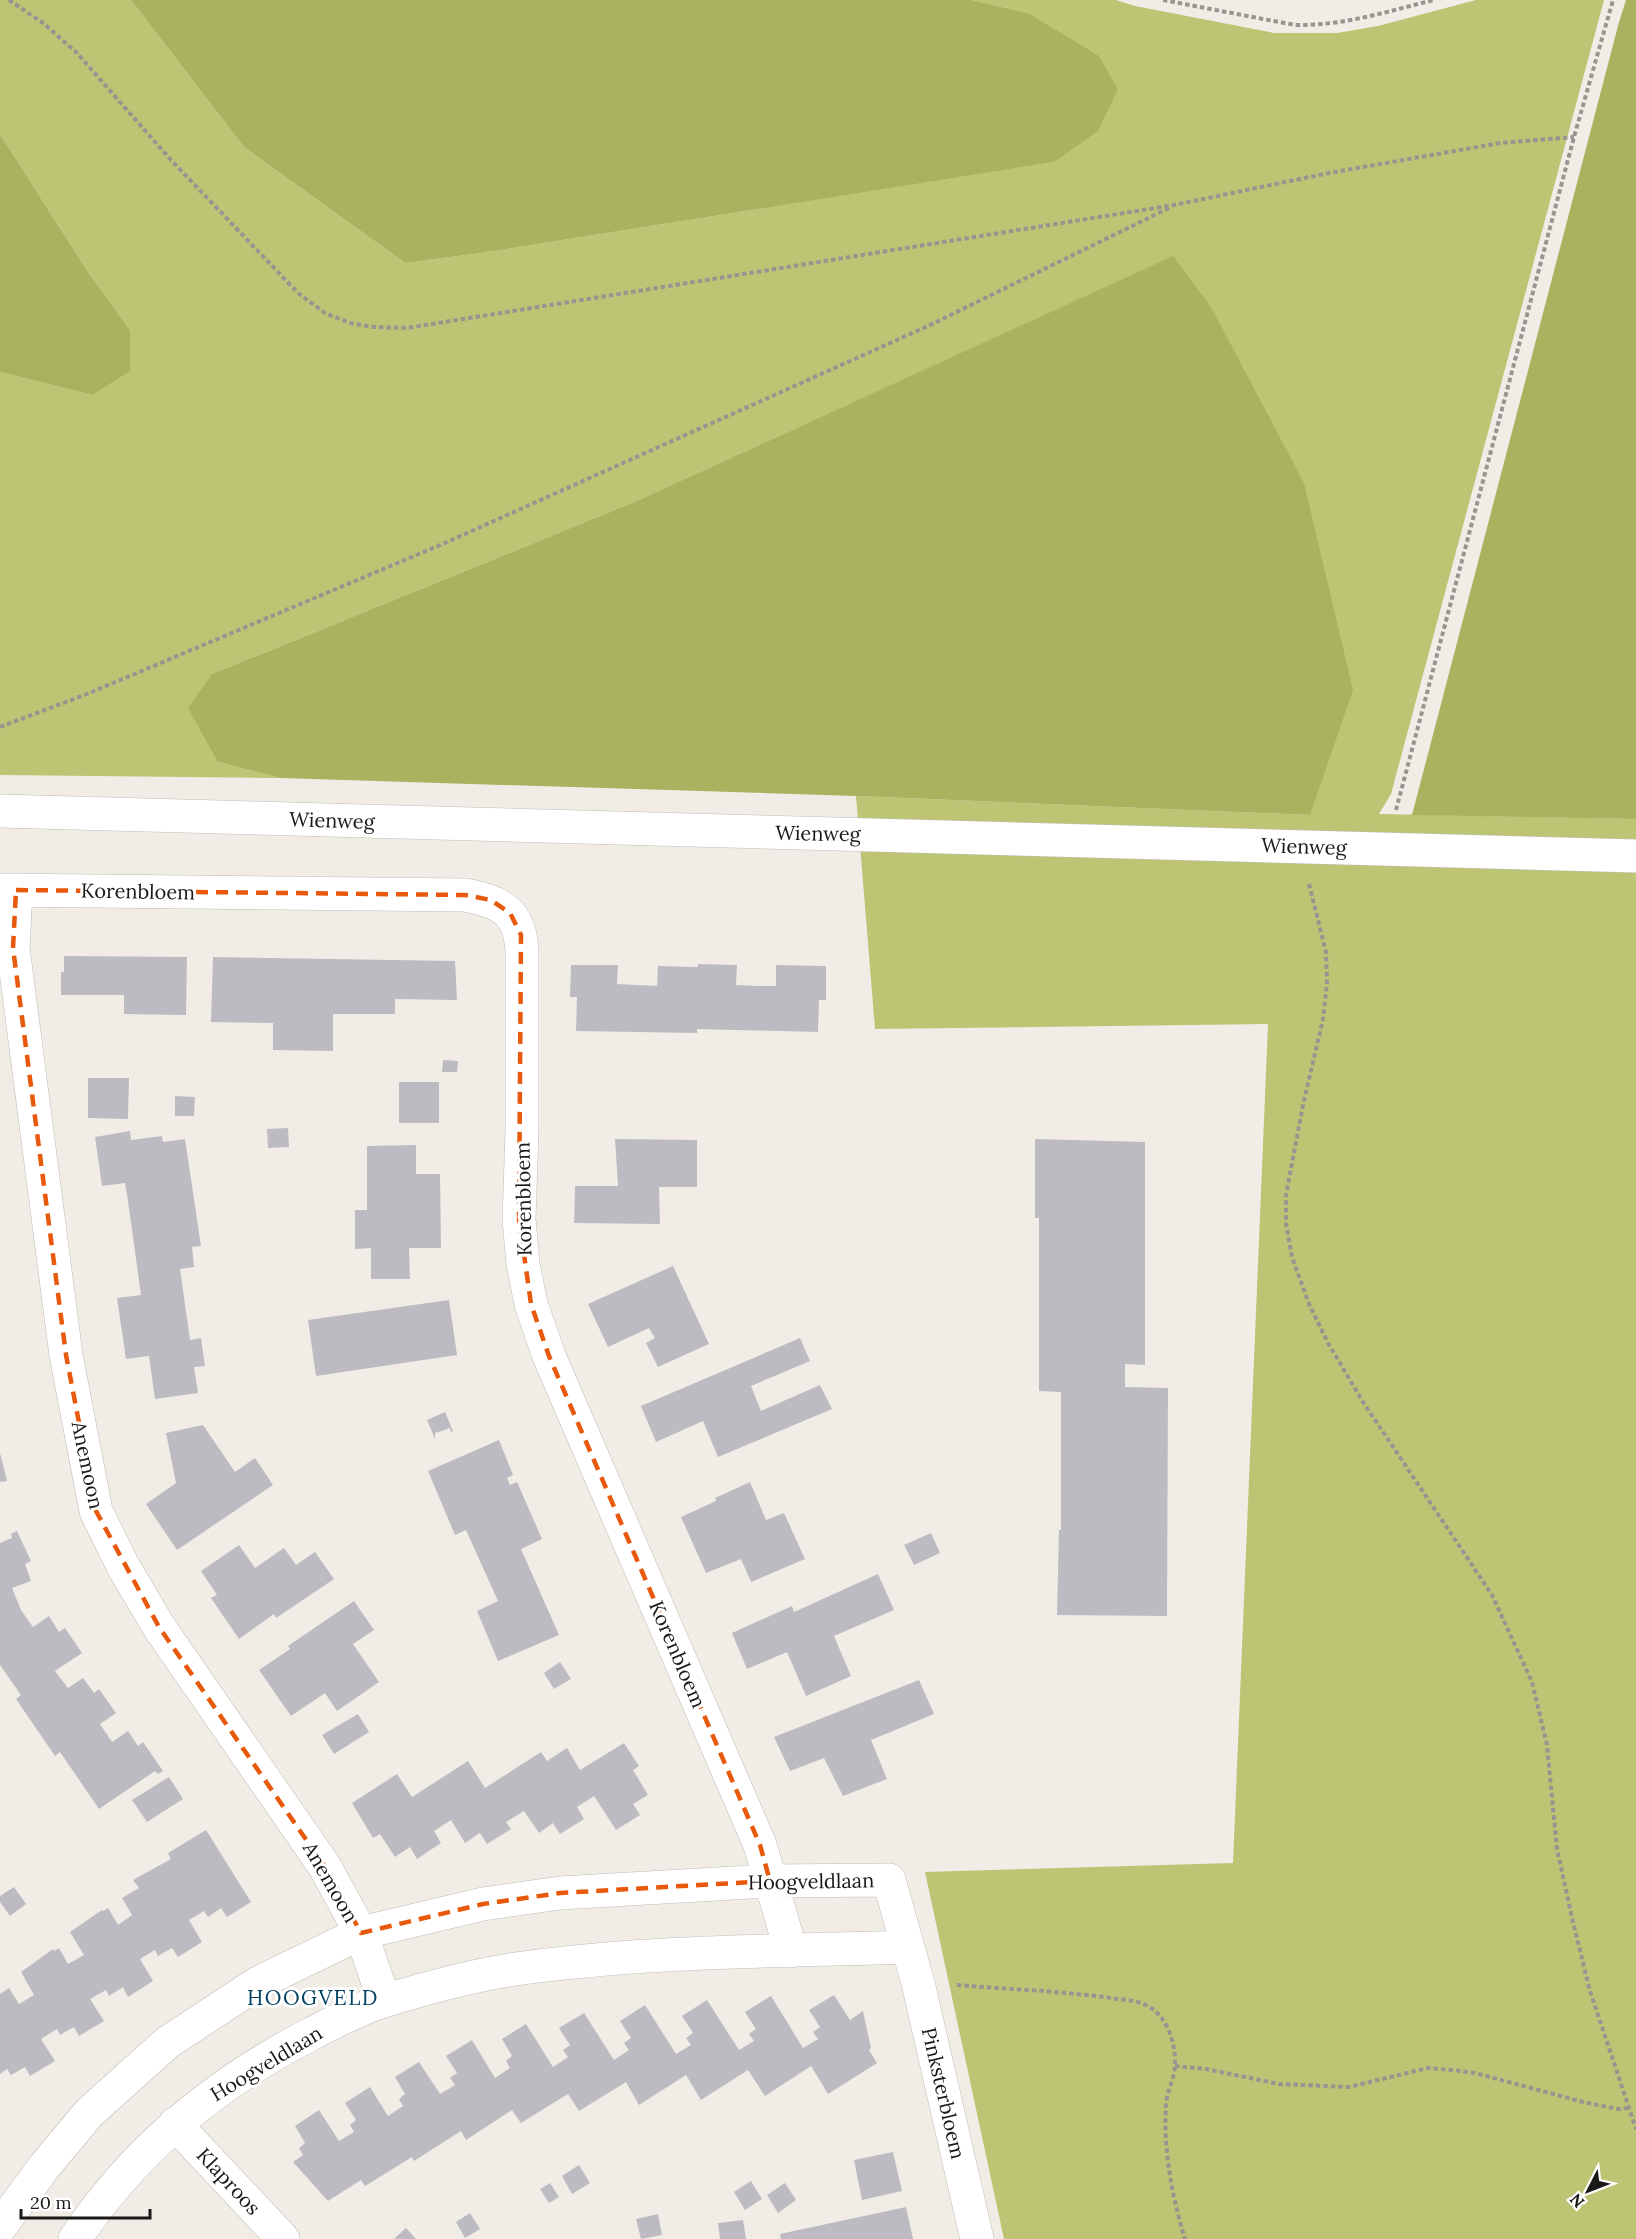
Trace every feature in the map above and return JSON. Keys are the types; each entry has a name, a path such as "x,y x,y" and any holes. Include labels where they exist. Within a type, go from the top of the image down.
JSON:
{"street":[{"name":"Wienweg","path":"0,811 1636,856"},
{"name":"Korenbloem","path":"8,890 465,895 491,900 510,913 521,935 522,951 522,1131 519,1219 523,1264 531,1304 549,1356 760,1845 791,1951"},
{"name":"Anemoon","path":"8,890 13,948 66,1355 96,1511 123,1566 159,1627 325,1867 361,1933 384,2000"},
{"name":"Hoogveldlaan","path":"0,2227 44,2167 89,2113 168,2042 258,1983 361,1933 483,1904 560,1893 770,1881 889,1880 908,1947 652,1957 521,1969 384,2000 334,2022 249,2068 175,2124 148,2149 117,2184 75,2239"},
{"name":"Pinksterbloem","path":"908,1947 977,2239"},
{"name":"Klaproos","path":"175,2124 283,2239"}],"path":[{"path":"9,0 43,23 76,52 171,160 298,293 326,313 350,324 373,327 407,328 1174,205 1329,173 1500,143 1574,137"},
{"path":"1163,0 1295,25 1317,26 1434,0"},
{"path":"1386,848 1574,137 1613,0"},
{"path":"0,727 87,694 445,543 928,326 1174,205"},
{"path":"1299,846 1326,952 1328,983 1323,1019 1303,1105 1286,1195 1286,1224 1292,1257 1309,1304 1328,1343 1363,1402 1492,1595 1532,1682 1547,1745 1557,1849 1573,1922 1590,1990 1636,2129"},
{"path":"918,1983 1098,1996 1138,2002 1151,2008 1162,2019 1174,2048 1175,2066 1166,2102 1166,2138 1172,2186 1185,2239"},
{"path":"1175,2066 1206,2069 1279,2084 1349,2087 1428,2068 1453,2070 1475,2073 1583,2102 1618,2109 1629,2108"}],"highlighted area":[{"path":"16,890 465,895 491,900 510,913 521,935 519,1219 531,1304 549,1356 760,1845 770,1881 560,1893 483,1904 361,1933 325,1867 159,1627 96,1511 66,1355 13,948"}],"green space":[{"path":"0,0 131,0 244,147 405,263 488,252 1053,162 1097,131 1028,13 972,0 1116,0 1135,6 1274,33 1337,33 1378,26 1476,0 1604,0 1391,794 1379,814 1636,819 1636,2239 1004,2239 925,1872 1233,1863 1268,1024 875,1029 856,796 1310,815 1172,257 632,503 212,674 218,762 281,778 0,775 0,372 92,395 130,330 88,272 0,134"},
{"path":"131,0 972,0 1028,13 1099,56 1118,89 1098,131 1054,162 488,252 405,263 244,147"},
{"path":"1626,0 1636,0 1636,819 1412,815 1619,22"},
{"path":"0,134 88,272 130,330 130,371 92,395 0,372"},
{"path":"1173,256 1211,307 1304,483 1353,690 1310,815 856,796 281,778 218,762 188,708 212,674 632,503"}],"building":[{"path":"64,956 187,957 186,1015 124,1014 124,995 61,995"},
{"path":"213,957 455,961 457,1000 395,999 395,1014 333,1014 333,1051 273,1050 273,1023 211,1022"},
{"path":"698,964 737,965 736,985 758,986 776,986 776,965 826,966 826,1000 819,1000 818,1032 697,1029 697,1033 576,1031 577,997 570,997 571,965 618,965 617,984 657,986 658,966 698,967"},
{"path":"443,1060 458,1061 457,1072 442,1072"},
{"path":"88,1078 129,1078 128,1119 88,1118"},
{"path":"399,1082 439,1082 439,1123 399,1123"},
{"path":"175,1096 195,1097 194,1116 175,1116"},
{"path":"288,1128 289,1147 268,1148 267,1129"},
{"path":"130,1131 131,1140 162,1136 163,1142 185,1139 201,1246 192,1247 194,1267 180,1269 190,1340 201,1338 205,1366 194,1367 198,1393 155,1399 149,1356 126,1359 117,1298 141,1295 128,1201 125,1183 102,1186 95,1137"},
{"path":"615,1139 697,1140 697,1187 659,1187 660,1224 574,1223 575,1186 618,1186"},
{"path":"1035,1139 1145,1142 1145,1365 1125,1364 1125,1387 1168,1388 1167,1616 1057,1615 1059,1530 1061,1530 1061,1392 1039,1391 1039,1218 1035,1218"},
{"path":"416,1145 416,1174 440,1174 441,1248 409,1248 410,1279 371,1279 371,1248 355,1249 355,1210 367,1210 367,1146"},
{"path":"673,1266 709,1344 658,1367 646,1343 655,1338 649,1328 608,1347 588,1304"},
{"path":"449,1300 457,1355 316,1376 308,1320"},
{"path":"800,1338 810,1361 751,1386 761,1411 820,1385 832,1409 718,1457 703,1421 656,1442 641,1406"},
{"path":"445,1412 453,1431 451,1432 450,1428 435,1433 435,1439 427,1420"},
{"path":"203,1425 235,1472 255,1458 273,1485 177,1550 146,1504 176,1483 166,1433"},
{"path":"499,1440 513,1475 507,1478 510,1485 517,1482 542,1539 521,1549 559,1635 498,1661 477,1611 498,1601 466,1530 455,1535 428,1471"},
{"path":"0,1453 7,1481 0,1482"},
{"path":"750,1482 766,1520 784,1513 805,1559 751,1582 741,1559 706,1573 681,1517"},
{"path":"17,1531 31,1561 25,1564 31,1581 12,1588 21,1610 33,1627 49,1616 59,1632 65,1628 82,1653 55,1671 68,1688 83,1678 94,1693 99,1689 116,1713 100,1724 112,1742 128,1731 138,1746 143,1742 163,1771 158,1774 155,1771 99,1809 60,1752 55,1756 16,1699 21,1695 0,1665 0,1543 12,1538 11,1534"},
{"path":"931,1533 940,1553 914,1565 904,1545"},
{"path":"239,1545 255,1568 284,1548 296,1565 315,1552 334,1579 276,1618 274,1614 239,1639 211,1598 217,1595 201,1571"},
{"path":"878,1574 894,1610 834,1636 851,1676 806,1696 787,1652 747,1669 732,1633 792,1606 794,1612"},
{"path":"354,1601 374,1630 353,1644 379,1682 337,1711 325,1693 291,1716 259,1670 290,1649 288,1646"},
{"path":"560,1662 571,1679 554,1689 544,1673"},
{"path":"919,1680 934,1714 871,1740 887,1779 843,1796 824,1758 790,1771 774,1737"},
{"path":"358,1714 369,1732 334,1754 322,1735"},
{"path":"624,1743 639,1766 633,1770 648,1795 633,1804 640,1815 616,1830 594,1796 577,1807 584,1819 560,1834 553,1823 539,1833 524,1811 506,1822 511,1829 487,1844 480,1833 465,1843 451,1820 434,1831 441,1843 417,1859 410,1847 395,1857 380,1834 373,1838 352,1803 397,1774 412,1797 468,1761 485,1788 541,1752 547,1761 567,1748 580,1770"},
{"path":"169,1777 183,1799 147,1822 132,1800"},
{"path":"206,1830 251,1902 227,1917 221,1908 208,1917 204,1911 189,1920 202,1942 178,1957 172,1948 158,1956 155,1950 140,1959 153,1981 128,1997 123,1987 109,1996 106,1990 90,1999 104,2021 79,2036 74,2027 60,2035 57,2029 41,2039 55,2061 30,2076 25,2067 11,2075 7,2069 0,2074 0,1994 9,1988 19,2004 34,1995 21,1972 53,1949 54,1951 59,1948 68,1964 84,1955 70,1932 108,1908 118,1925 132,1915 122,1898 139,1888 133,1880 171,1859 168,1853"},
{"path":"14,1887 26,1904 10,1916 0,1902 0,1896"},
{"path":"834,1995 850,2020 863,2011 871,2048 869,2050 877,2063 828,2094 811,2066 765,2096 748,2070 701,2100 686,2075 639,2105 626,2082 579,2111 568,2094 521,2123 512,2110 466,2140 461,2131 414,2161 412,2157 365,2186 361,2180 328,2201 293,2162 303,2155 299,2148 305,2143 295,2126 319,2110 339,2141 354,2132 350,2125 356,2120 345,2103 370,2087 388,2116 403,2106 399,2099 405,2094 395,2077 419,2062 440,2094 455,2085 450,2078 457,2073 446,2056 472,2040 495,2078 510,2068 506,2061 512,2056 502,2039 526,2024 553,2067 568,2057 563,2050 570,2045 559,2028 584,2013 614,2060 629,2050 624,2043 631,2038 620,2021 645,2005 676,2054 691,2045 686,2038 693,2033 682,2016 707,2000 739,2050 754,2041 749,2034 756,2029 745,2012 771,1996 803,2048 818,2039 813,2032 820,2027 809,2010"},
{"path":"893,2152 902,2191 862,2200 854,2160"},
{"path":"579,2165 590,2183 572,2194 562,2176"},
{"path":"751,2181 762,2199 745,2210 734,2192"},
{"path":"550,2183 559,2197 549,2203 540,2189"},
{"path":"785,2183 796,2200 778,2213 767,2195"},
{"path":"906,2207 913,2239 781,2239 780,2234"},
{"path":"470,2213 480,2229 465,2238 456,2222"},
{"path":"658,2214 662,2235 641,2239 636,2219"},
{"path":"743,2220 746,2239 720,2239 718,2223"},
{"path":"406,2228 416,2239 394,2239"}],"district":[{"name":"HOOGVELD","path":"313,1997"}]}
